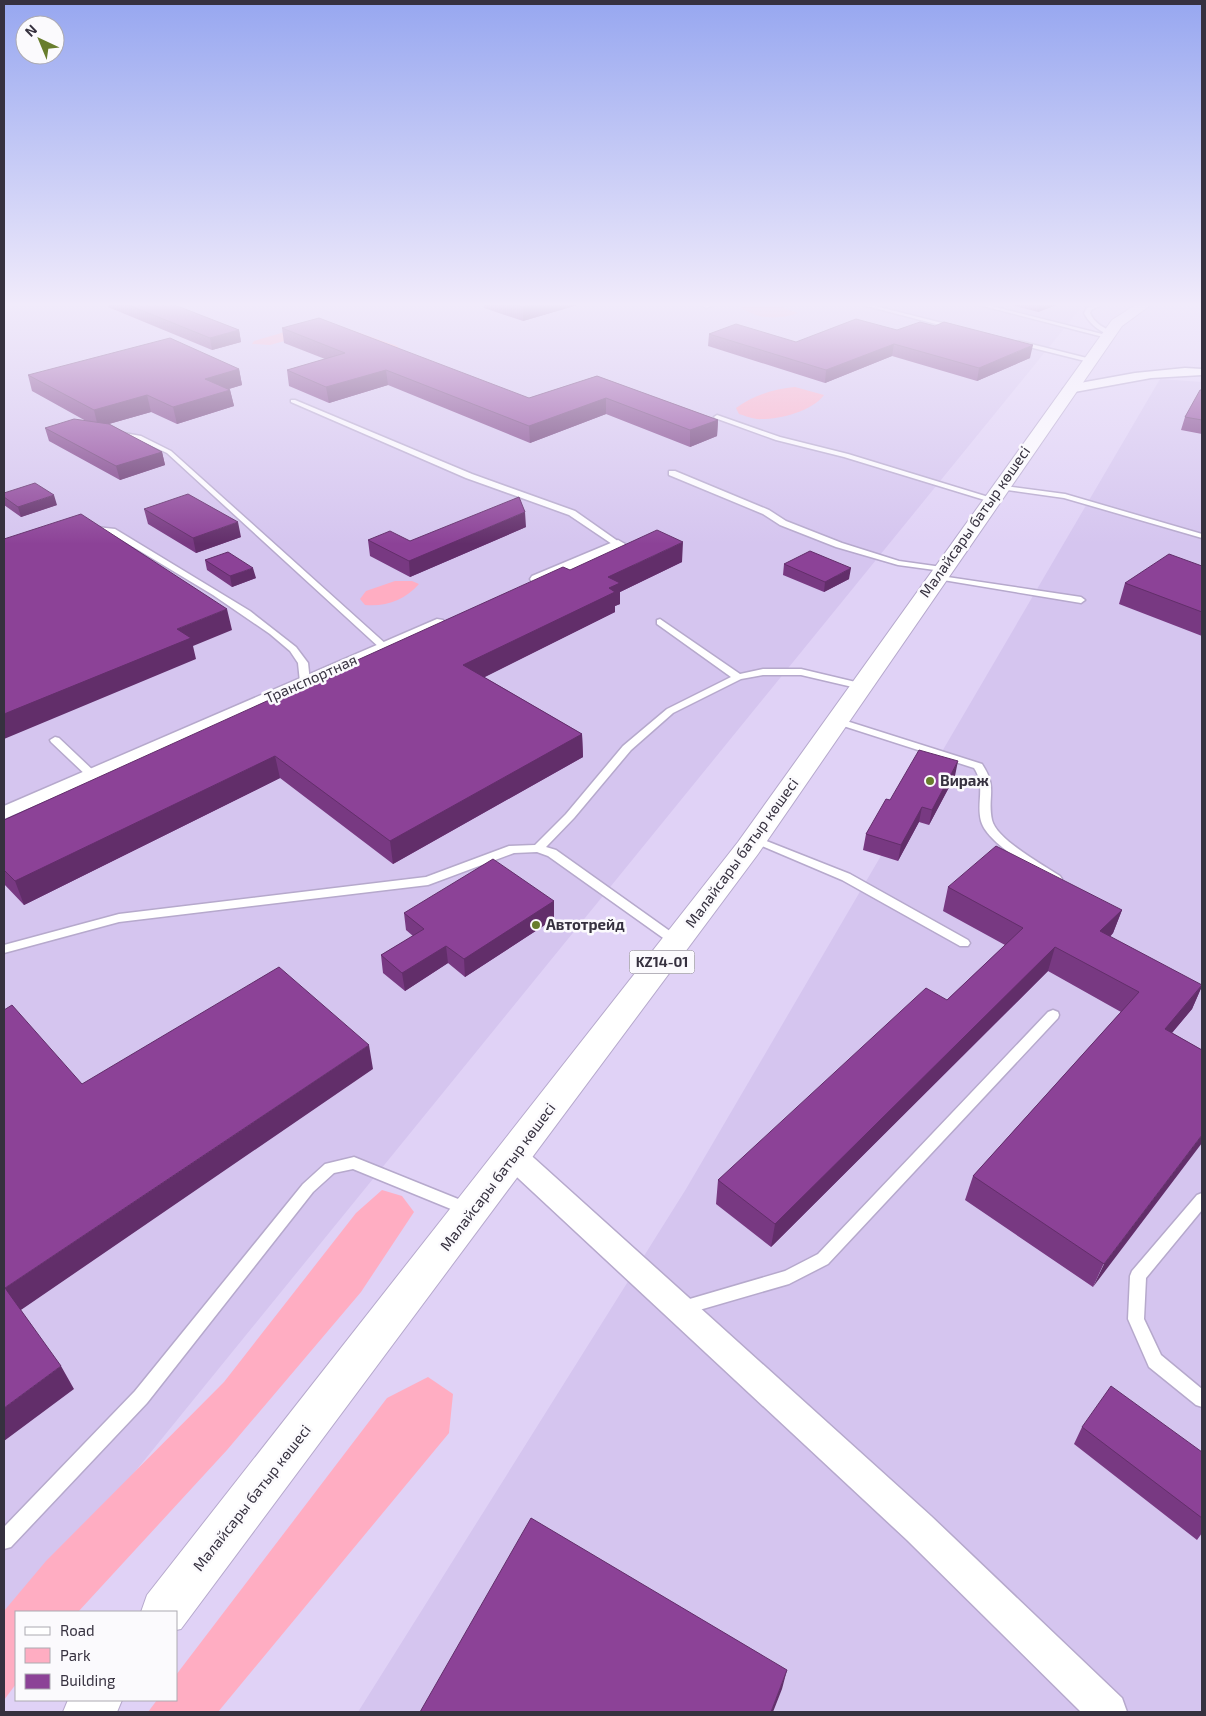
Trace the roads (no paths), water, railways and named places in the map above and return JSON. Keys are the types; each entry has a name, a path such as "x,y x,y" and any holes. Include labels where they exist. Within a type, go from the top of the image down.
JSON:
{"highway":[{"name":"Малайсары батыр көшесі","path":"165,1611 514,1157 754,839 1072,384"},
{"path":"88,1712 96,1701"}],"street":[{"path":"1068,389 1092,384"},
{"path":"519,588 618,544"},
{"name":"Транспортная","path":"4,813 456,616"},
{"path":"514,1157 919,1528 1108,1712"}],"lane":[{"path":"293,401 469,476 572,513 618,544"},
{"path":"717,417 778,439 996,493 1065,496 1202,536"},
{"path":"110,433 139,437 169,452 384,647"},
{"path":"672,473 766,512 783,523 839,545 898,563 940,573 1081,600"},
{"path":"83,528 99,528 112,531 263,624 288,643 303,662 305,682"},
{"path":"660,622 738,678"},
{"path":"538,848 570,816 627,748 670,711 738,678 763,672 801,672 861,686"},
{"path":"836,721 978,766 985,774 987,782 989,795 985,817 990,831 1064,885"},
{"path":"55,740 92,775"},
{"path":"754,839 846,877 964,943"},
{"path":"4,949 119,918 428,881 503,852 524,848 538,848 552,853 677,942"},
{"path":"680,1309 789,1277 823,1260 1053,1015"},
{"path":"4,1540 141,1397 308,1188 330,1168 354,1163 472,1212"},
{"path":"1202,1199 1138,1276 1136,1319 1155,1361 1202,1399"}],"place":[{"name":"Вираж","path":"930,781"},
{"name":"Автотрейд","path":"536,925"}]}
